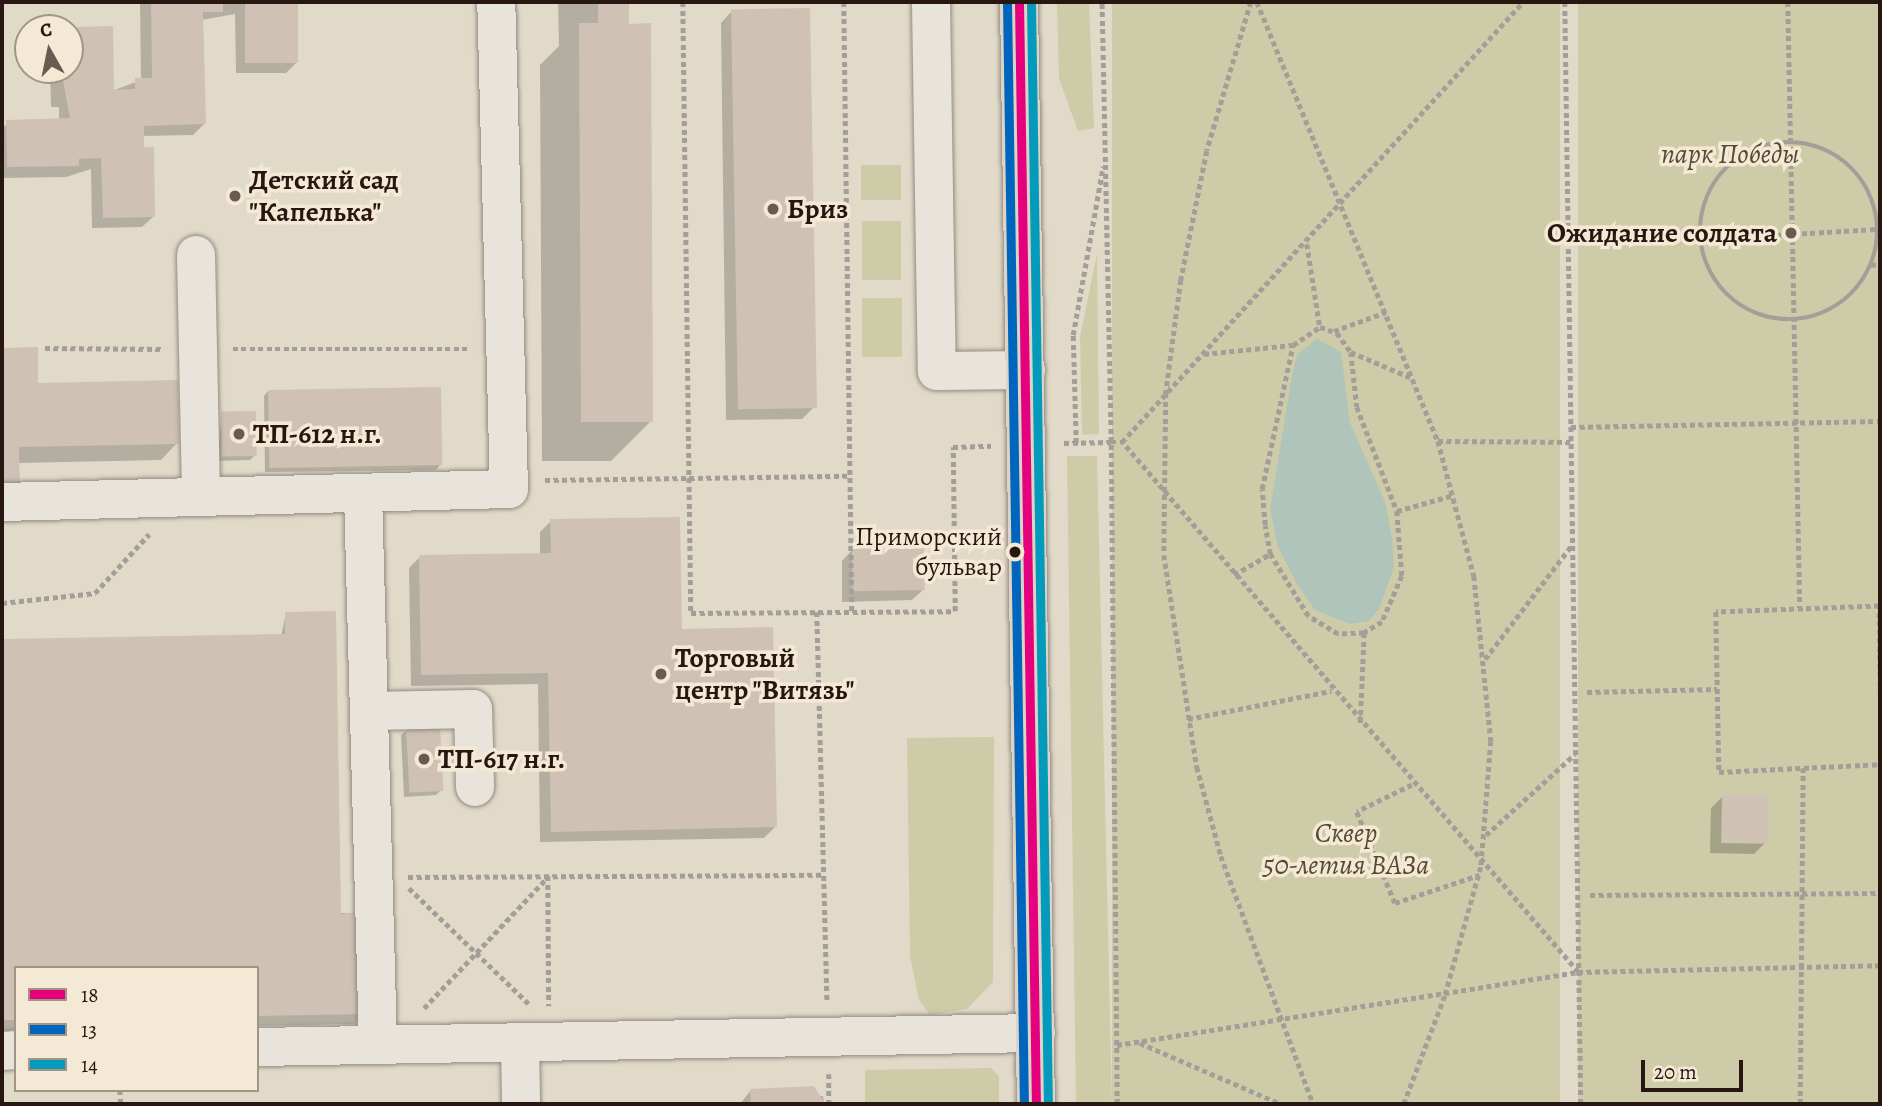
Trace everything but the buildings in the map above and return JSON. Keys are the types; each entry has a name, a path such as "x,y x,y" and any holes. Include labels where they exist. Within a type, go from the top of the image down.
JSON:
{"main road":[{"path":"1019,2 1036,1104"}],"lane":[{"path":"2,502 509,489 496,2"},
{"path":"930,2 937,371 1026,370"},
{"path":"196,255 201,498"},
{"path":"363,494 377,1045"},
{"path":"370,711 473,709 475,788"},
{"path":"259,1047 377,1045 530,1029 829,1041 1036,1033"},
{"path":"521,1104 530,1029"}],"path":[{"path":"683,2 691,613 955,611 953,447 992,446"},
{"path":"844,2 852,612"},
{"path":"1102,2 1111,442 1117,1104"},
{"path":"1251,2 1207,151 1166,393 1164,555 1188,719 1221,856 1313,1104"},
{"path":"1257,2 1438,442 1454,495 1484,660 1491,741 1481,867 1445,996 1404,1104"},
{"path":"1064,443 1122,442 1342,205 1523,2"},
{"path":"1565,2 1581,1104"},
{"path":"1788,2 1800,608"},
{"path":"1791,142 1839,158 1861,181 1878,212 1871,264 1846,299 1795,320 1769,318 1735,302 1712,276 1700,239 1703,208 1727,167 1762,146 1791,142"},
{"path":"1076,443 1073,335 1105,154"},
{"path":"1700,239 1877,229"},
{"path":"1307,243 1320,327"},
{"path":"1871,264 1880,264"},
{"path":"1333,331 1386,312"},
{"path":"1203,354 1293,345 1320,327"},
{"path":"1320,327 1333,331 1351,352 1413,379"},
{"path":"1293,345 1262,489 1270,554 1308,617 1338,634 1364,633 1382,622 1402,576 1397,511 1357,407 1351,352"},
{"path":"45,348 505,349"},
{"path":"1570,427 1880,421"},
{"path":"1122,442 1481,867 1577,972"},
{"path":"1438,442 1571,442"},
{"path":"534,480 850,476"},
{"path":"1397,511 1454,495"},
{"path":"2,603 95,593 157,525"},
{"path":"1484,660 1572,545"},
{"path":"1234,575 1270,554"},
{"path":"1880,694 1879,606 1716,612 1719,772 1880,764"},
{"path":"817,612 829,1104"},
{"path":"1360,724 1364,633"},
{"path":"1587,692 1717,689"},
{"path":"1188,719 1332,691"},
{"path":"1485,835 1575,754"},
{"path":"1800,1104 1803,768"},
{"path":"1412,785 1357,812 1395,903 1479,875"},
{"path":"530,1029 476,953 398,877 823,874"},
{"path":"417,1016 548,876"},
{"path":"548,876 549,1011"},
{"path":"1590,895 1880,893"},
{"path":"1117,1045 1445,996 1577,972 1880,965"},
{"path":"1140,1042 1281,1104"}],"green space":[{"path":"1057,2 1089,2 1094,128 1078,131 1059,79"},
{"name":"Сквер 50-летия ВАЗа","path":"1112,2 1560,2 1560,1104 1112,1104"},
{"name":"парк Победы","path":"1578,2 1880,2 1880,1104 1578,1104"},
{"path":"861,165 901,165 901,200 861,200"},
{"path":"862,221 901,221 901,280 862,280"},
{"path":"1097,254 1099,434 1082,435 1080,337"},
{"path":"862,298 902,298 902,357 862,357"},
{"path":"1067,456 1097,456 1112,1104 1076,1104"},
{"path":"994,737 993,982 967,1009 930,1015 919,1000 910,956 907,738"},
{"path":"991,1068 999,1076 999,1104 865,1104 865,1070"}],"shaded area":[{"path":"1317,339 1341,352 1350,423 1385,502 1392,538 1394,567 1379,609 1369,621 1350,624 1315,610 1297,584 1278,547 1270,509 1293,370 1298,354"}],"transit line":[{"name":"13","path":"1007,2 1024,1104"},
{"name":"18","path":"1019,2 1036,1104"},
{"name":"14","path":"1031,2 1048,1104"}],"place":[{"name":"Детский сад \"Капелька\"","path":"235,196"},
{"name":"Бриз","path":"773,209"},
{"name":"Ожидание солдата","path":"1791,233"},
{"name":"ТП-612 н.г.","path":"239,434"},
{"name":"Приморский бульвар","path":"1015,552"},
{"name":"Торговый центр \"Витязь\"","path":"661,674"},
{"name":"ТП-617 н.г.","path":"424,759"}]}
